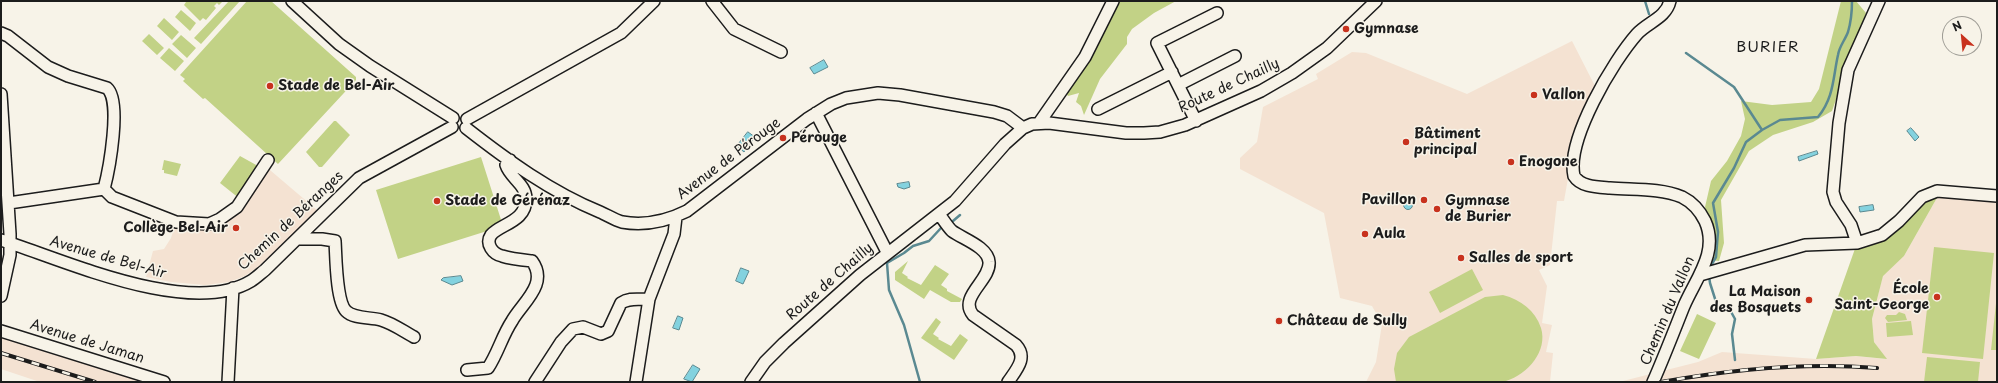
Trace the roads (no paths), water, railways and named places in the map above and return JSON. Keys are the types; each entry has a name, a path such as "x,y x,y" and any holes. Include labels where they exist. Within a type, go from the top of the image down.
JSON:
{"street":[{"path":"292,1 339,44 452,123 455,131 460,132 466,123 621,33 654,1"},
{"path":"712,1 734,29 781,52"},
{"path":"1040,123 1085,57 1113,1"},
{"name":"Route de Chailly","path":"751,382 766,362 784,343 887,252 939,214 964,191 1005,144 1023,128 1040,123 1126,133 1144,133 1160,132 1196,121 1260,91 1295,70 1326,48 1376,1"},
{"name":"Chemin du Vallon","path":"1653,382 1685,304 1707,273 1709,232 1699,210 1682,197 1650,190 1592,186 1577,180 1572,170 1572,162 1579,136 1606,76 1637,34 1647,25 1662,16 1670,1"},
{"path":"1857,243 1851,224 1836,202 1833,192 1839,123 1848,70 1879,1"},
{"path":"1196,121 1157,43 1216,13"},
{"path":"1,33 8,36 48,67 68,76 107,88 111,92 114,104 114,123 108,177 104,189"},
{"path":"1178,85 1235,56"},
{"path":"1098,109 1172,72"},
{"name":"Avenue de Pérouge","path":"466,123 510,160 547,185 578,203 621,222 640,223 657,222 676,217 702,201 816,113 831,104 846,98 878,93 900,95 994,112 1007,116 1023,128"},
{"path":"1,94 9,203 5,242 10,255 1,296"},
{"path":"816,113 887,252"},
{"name":"Chemin de Béranges","path":"228,382 233,288 251,281 297,239 359,178 452,123"},
{"path":"104,189 112,197 176,222 209,224 220,219 237,207 268,160"},
{"path":"467,370 488,368 495,357 511,321 533,294 537,280 537,268 532,261 500,256 492,251 489,246 489,240 492,234 508,225 523,211 526,199 519,182 507,169 507,163 510,160"},
{"path":"9,203 104,189"},
{"path":"1707,273 1805,245 1857,243 1882,235 1899,221 1922,197 1938,191 1997,196"},
{"path":"939,214 951,230 984,251 988,258 989,269 970,300 969,308 974,316 1016,345 1021,352 1021,361 1008,382"},
{"path":"636,382 649,299 674,234 676,217"},
{"path":"297,239 322,239 335,241 337,281 342,306 347,312 361,317 381,320 414,337"},
{"name":"Avenue de Bel-Air","path":"5,242 152,289 188,293 233,288"},
{"path":"535,382 561,342 573,328 583,328 601,334 608,331 621,303 625,300 631,298 649,299"},
{"name":"Avenue de Jaman","path":"1,331 164,382"}],"water":[{"path":"824,60 828,67 814,74 810,68"},
{"path":"1911,128 1919,137 1915,141 1907,131"},
{"path":"748,132 755,137 744,152 737,146"},
{"path":"1817,151 1818,154 1799,161 1798,157"},
{"path":"909,182 910,187 904,189 898,187 897,184"},
{"path":"1408,200 1413,205 1408,210 1403,205"},
{"path":"1873,205 1874,210 1860,212 1859,207"},
{"path":"741,268 749,271 743,284 736,281"},
{"path":"461,276 463,281 452,285 441,280 443,278"},
{"path":"678,316 683,318 679,330 673,328"},
{"path":"693,365 700,369 692,382 684,379"}],"waterway":[{"path":"1645,1 1649,14"},
{"path":"1709,269 1716,257 1718,232 1713,203 1734,168 1746,142 1762,130 1780,120 1818,117 1823,110 1830,95 1839,52 1849,28 1852,1"},
{"path":"1686,53 1734,87 1762,130"},
{"path":"953,221 960,215"},
{"path":"920,382 904,325 889,290 887,263 913,246 929,241 941,228"},
{"path":"1709,276 1717,305 1730,310 1735,319 1732,334 1735,360"}],"railway":[{"path":"1,353 95,382"},
{"path":"1661,382 1715,373 1796,366 1850,366 1877,368"}],"place":[{"name":"Gymnase","path":"1346,29"},
{"name":"Stade de Bel-Air","path":"270,86"},
{"name":"Vallon","path":"1534,95"},
{"name":"Pérouge","path":"783,138"},
{"name":"Bâtiment principal","path":"1406,142"},
{"name":"Enogone","path":"1511,162"},
{"name":"Pavillon","path":"1424,200"},
{"name":"Stade de Gérénaz","path":"437,201"},
{"name":"Gymnase de Burier","path":"1437,209"},
{"name":"Collège Bel-Air","path":"236,228"},
{"name":"Aula","path":"1365,234"},
{"name":"Salles de sport","path":"1461,258"},
{"name":"École Saint-George","path":"1937,297"},
{"name":"La Maison des Bosquets","path":"1809,300"},
{"name":"Château de Sully","path":"1279,321"}],"district":[{"name":"BURIER","path":"1768,48"}]}
